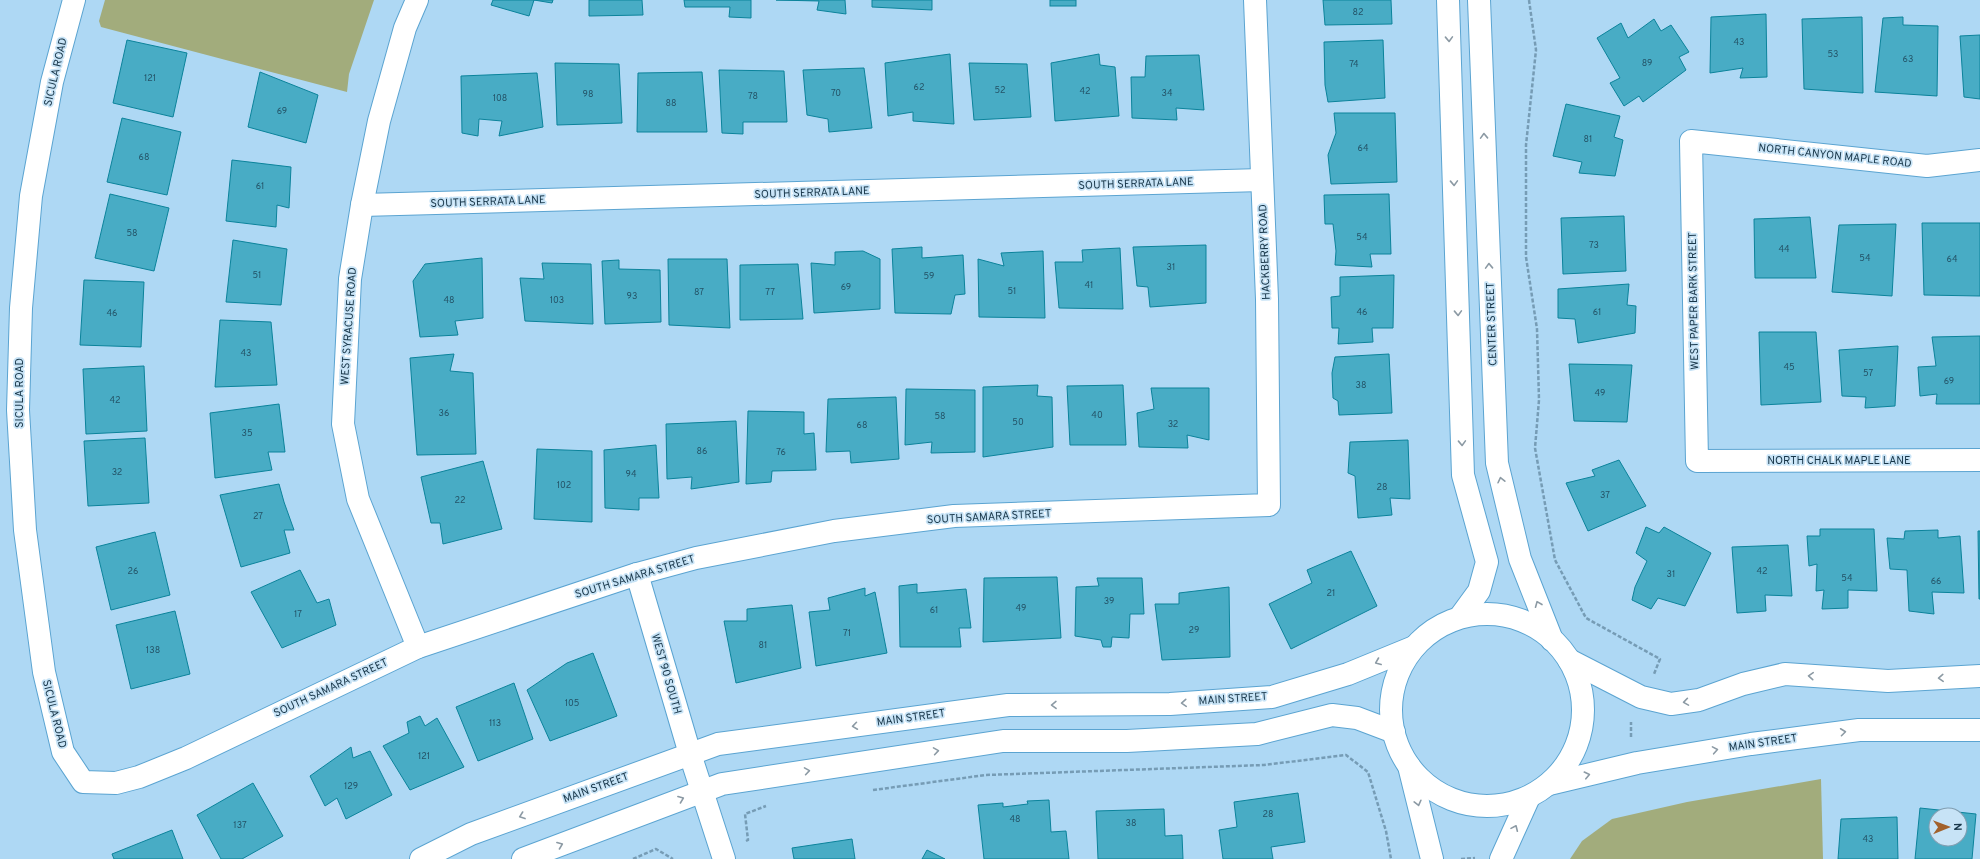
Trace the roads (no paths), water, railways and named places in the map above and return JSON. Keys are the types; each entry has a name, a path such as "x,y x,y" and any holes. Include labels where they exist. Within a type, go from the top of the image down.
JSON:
{"street":[{"name":"SICULA ROAD","path":"74,0 52,82 31,196 22,308 18,410 25,530 44,672 63,752 83,782"},
{"name":"WEST SYRACUSE ROAD","path":"417,0 405,28 379,120 362,205 350,280 343,424 358,499 418,647"},
{"name":"HACKBERRY ROAD","path":"1255,0 1267,299 1269,505"},
{"path":"1448,0 1463,475 1487,562 1479,590 1460,617"},
{"name":"CENTER STREET","path":"1478,0 1497,463 1520,559 1552,640"},
{"name":"NORTH CANYON MAPLE ROAD","path":"1691,141 1927,166 1980,160"},
{"name":"WEST PAPER BARK STREET","path":"1691,141 1697,461"},
{"name":"SOUTH SERRATA LANE","path":"362,205 1262,180"},
{"name":"NORTH CHALK MAPLE LANE","path":"1697,461 1980,460"},
{"name":"SOUTH SAMARA STREET","path":"83,782 116,783 139,777 186,758 418,647 637,574 696,558 827,533 954,516 1269,505"},
{"name":"WEST 90 SOUTH","path":"637,574 696,773 723,855"},
{"path":"1488,614 1514,618 1540,629 1552,640 1560,647 1575,670 1583,700 1581,732 1569,760 1549,784 1529,797 1501,806 1471,806 1443,796 1419,778 1403,757 1394,732 1391,702 1398,673 1414,647 1437,628 1460,617 1488,614"},
{"name":"MAIN STREET","path":"523,859 696,773 718,744 1008,706 1170,704 1272,697 1348,674 1414,647"},
{"path":"1568,660 1641,697 1671,704 1699,700 1743,684 1785,674 1888,681 1980,676"},
{"name":"MAIN STREET","path":"420,859 471,834 696,773 722,784 1004,741 1127,740 1257,734 1332,715 1357,718 1394,732"},
{"name":"MAIN STREET","path":"1549,784 1637,763 1766,742 1859,730 1980,730"},
{"path":"1409,765 1432,859"},
{"path":"1502,859 1529,797"}]}
